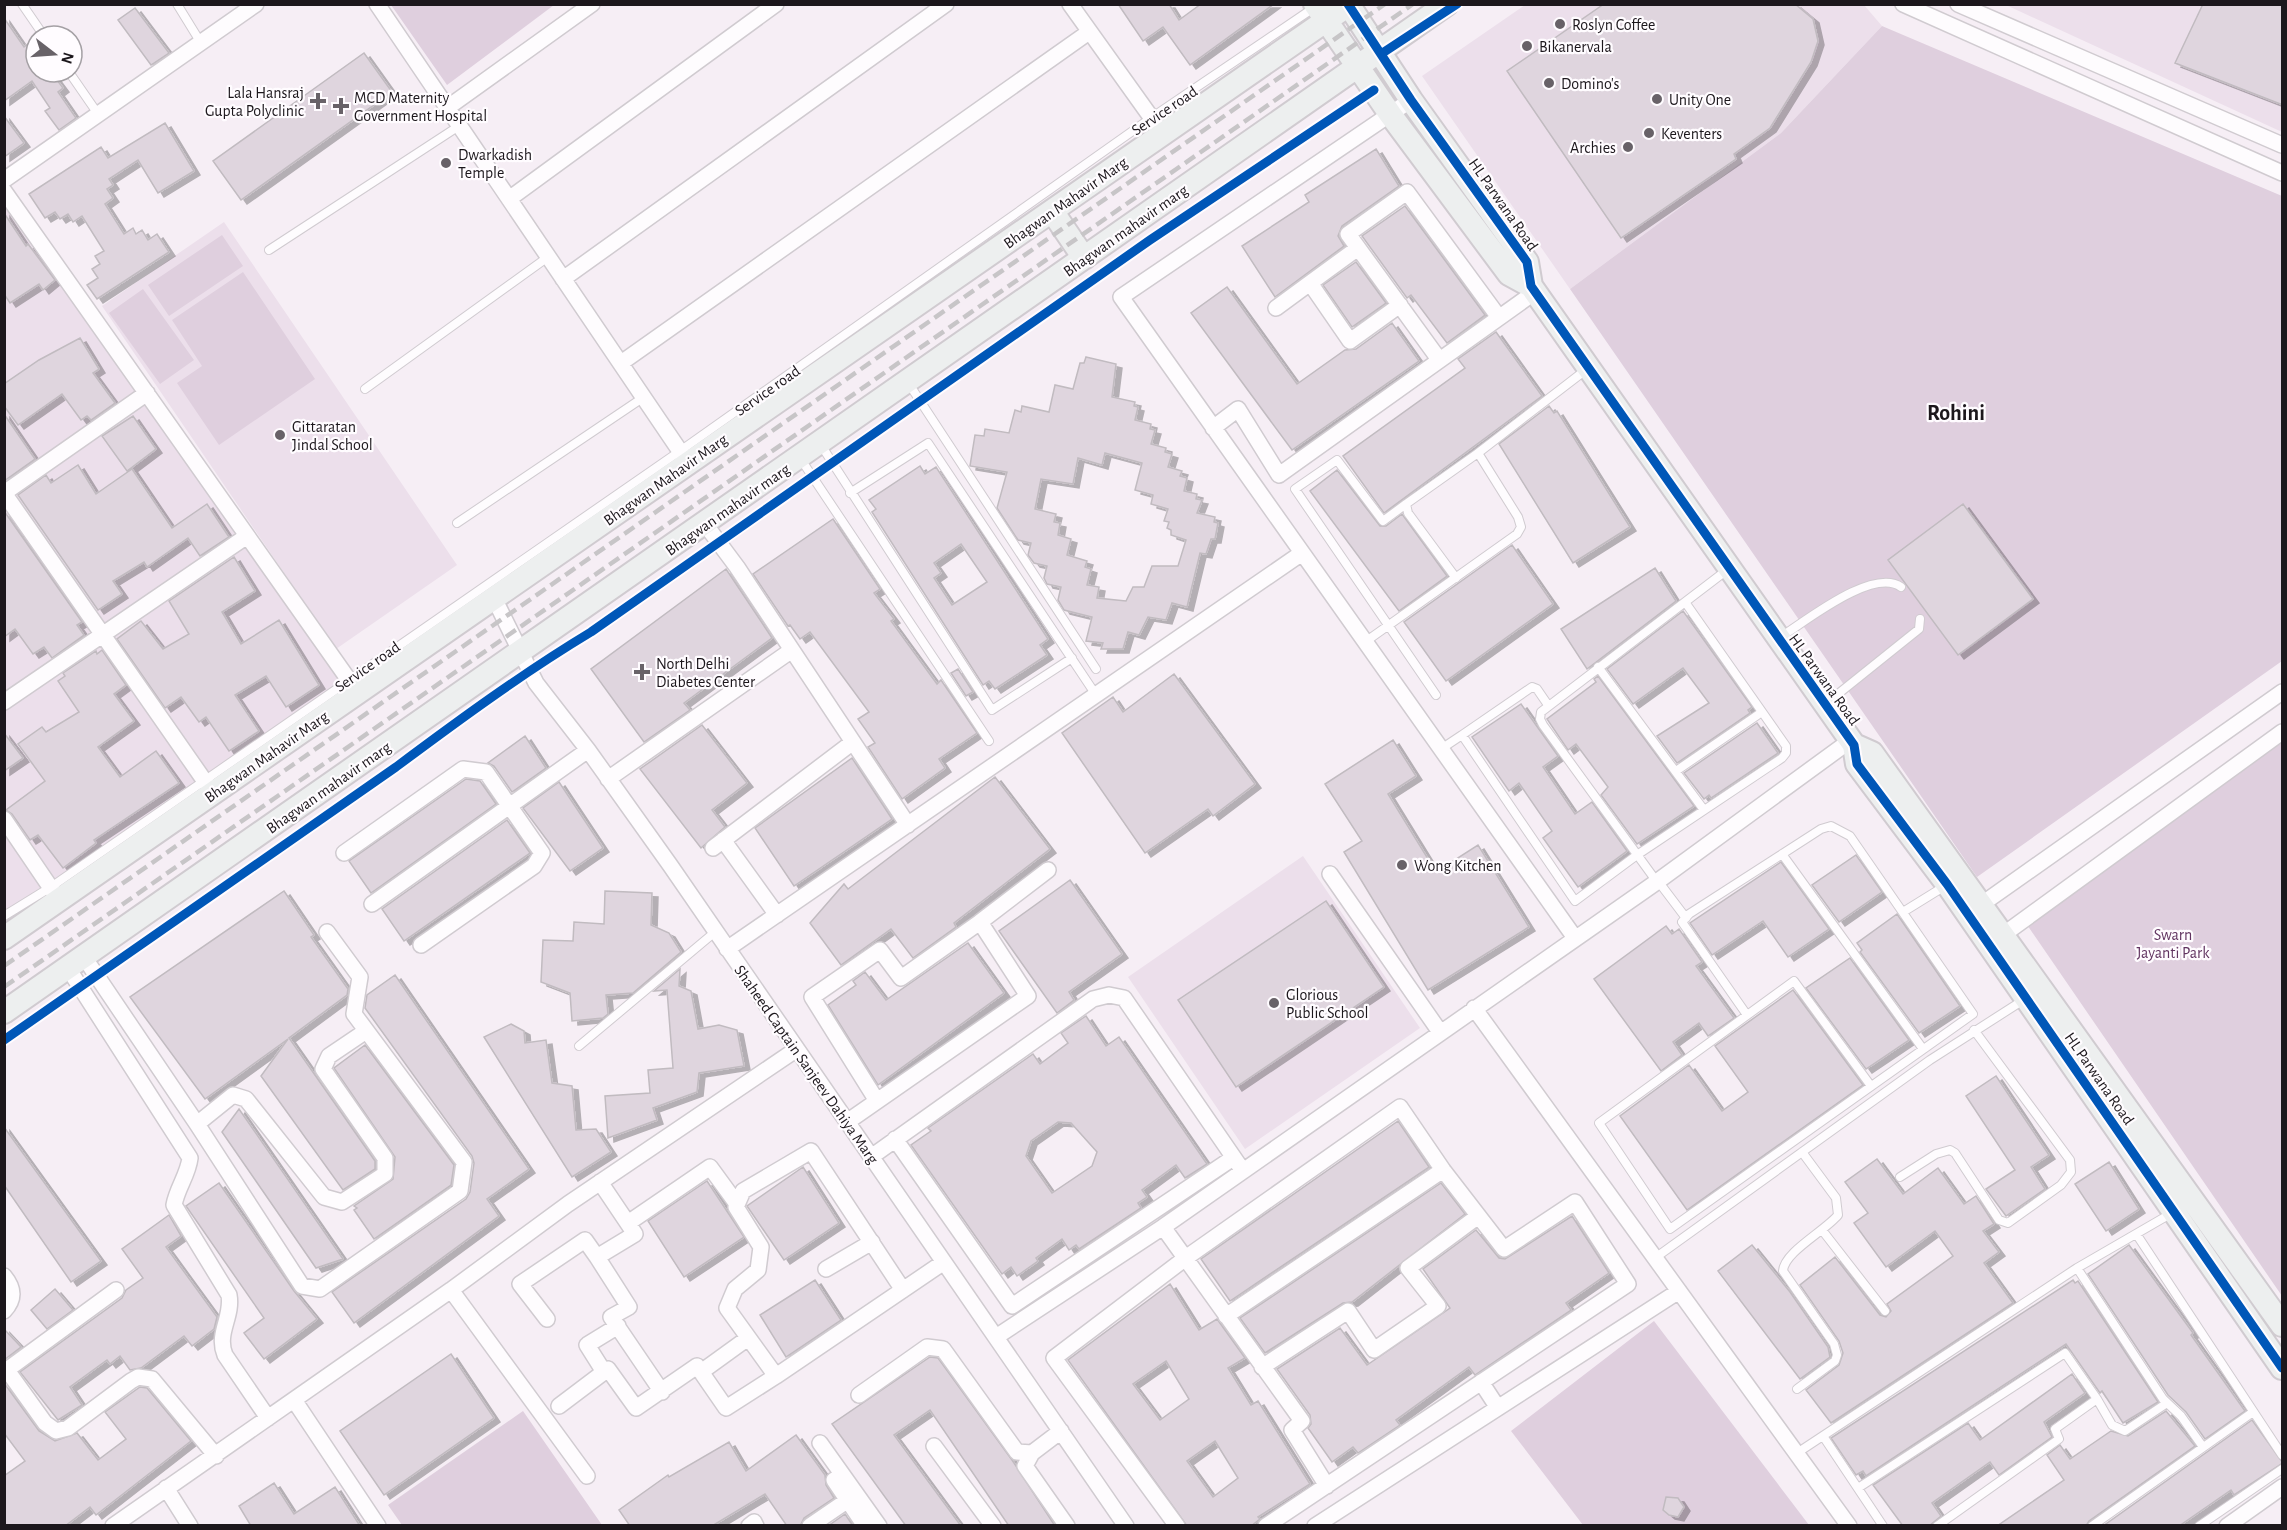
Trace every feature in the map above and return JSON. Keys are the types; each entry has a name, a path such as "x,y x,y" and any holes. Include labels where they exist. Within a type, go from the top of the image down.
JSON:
{"main road":[{"name":"Bhagwan mahavir marg","path":"4,1012 1447,4"},
{"name":"HL Parwana Road","path":"1349,5 1411,100 1527,262 1533,289"},
{"path":"1319,9 1349,5"},
{"name":"HL Parwana Road","path":"1319,9 1390,114 1509,274 1533,289 1589,367 1728,569 1852,743 1857,764 1947,884 1975,910 1996,940 2026,999 2283,1368"},
{"name":"Bhagwan Mahavir Marg","path":"4,938 55,893 353,686 494,598 684,457 1052,211 1157,126 1319,9"},
{"path":"1052,211 1084,258"},
{"path":"1852,743 1872,753 1975,910"},
{"path":"1996,940 2283,1325"}],"street":[{"path":"4,180 256,4"},
{"path":"376,4 684,457"},
{"path":"447,108 592,4"},
{"path":"509,199 776,4"},
{"path":"563,279 946,4"},
{"path":"1070,4 1157,126"},
{"path":"1903,4 2283,173"},
{"path":"1958,4 2283,145"},
{"path":"621,363 1089,32"},
{"path":"1411,100 1121,297 1575,938"},
{"path":"4,191 353,686"},
{"path":"1438,358 1348,234 1407,192 1498,316"},
{"path":"1276,308 1358,248"},
{"path":"1310,284 1350,341 1400,306"},
{"path":"1213,428 1238,409 1280,475 1533,289"},
{"path":"147,393 5,493 209,786"},
{"path":"705,524 908,825"},
{"path":"4,702 247,536"},
{"path":"727,949 1302,553"},
{"name":"Shaheed Captain Sanjeev Dahiya Marg","path":"494,598 536,683 588,750 716,932 1126,1526"},
{"path":"608,779 792,650"},
{"path":"1975,910 2283,692"},
{"path":"1996,940 2283,732"},
{"path":"777,915 718,844 853,742"},
{"path":"996,1337 1163,1227 1852,743"},
{"path":"372,904 588,750"},
{"path":"344,854 463,769 486,772 512,805 542,853 534,866 421,945"},
{"path":"4,819 55,893"},
{"path":"877,1101 812,997 880,950 901,978 1048,870"},
{"path":"1330,874 1440,1032"},
{"path":"847,1122 1028,996 980,922"},
{"path":"76,963 197,1124 302,1286 320,1289 460,1191 465,1162 354,1014 360,976 327,932"},
{"path":"76,963 190,1158 188,1171 180,1183 174,1205 229,1295 230,1303 221,1344 225,1355 268,1418"},
{"path":"871,1157 1093,999 1109,995 1124,998 1243,1171"},
{"path":"1474,1008 1849,1526"},
{"path":"197,1124 233,1095 246,1099 324,1197 342,1202 385,1174 385,1158 323,1069 329,1056 366,1031"},
{"path":"113,1526 216,1456 600,1182 797,1049"},
{"path":"1177,1526 1054,1358 1187,1257 1400,1107 1477,1217 1504,1249 1575,1202 1628,1284 1266,1526"},
{"path":"895,1139 1012,1306 1233,1158"},
{"path":"776,1376 727,1308 735,1289 758,1270 760,1247 736,1207 742,1191 811,1150 903,1290"},
{"path":"628,1222 710,1167 737,1204"},
{"path":"1226,1316 1443,1170"},
{"path":"597,1257 635,1234 600,1182"},
{"path":"1262,1367 1348,1311 1374,1350 1438,1306 1408,1268 1477,1217"},
{"path":"1163,1227 1187,1257 1226,1316 1302,1421 1292,1430 1327,1486"},
{"path":"547,1319 520,1284 585,1240 629,1307 611,1317 662,1392"},
{"path":"826,1269 872,1242"},
{"path":"559,1406 608,1369 636,1408 697,1366 726,1408 944,1262"},
{"path":"4,1276 13,1292 11,1303 4,1311"},
{"path":"116,1290 6,1371 45,1423 56,1431 68,1428 138,1377 152,1379 216,1456"},
{"path":"451,1290 587,1476"},
{"path":"1316,1526 1678,1291"},
{"path":"604,1372 587,1345 618,1326"},
{"path":"701,1372 748,1338"},
{"path":"858,1395 927,1347 944,1349 1017,1452 1032,1453"},
{"path":"1481,1382 1498,1408"},
{"path":"294,1400 378,1526"},
{"path":"1061,1431 1032,1453 1025,1466 1067,1526"},
{"path":"865,1526 816,1445 879,1526"},
{"path":"934,1446 993,1526"},
{"path":"2228,1526 2283,1487"},
{"path":"166,1488 190,1526"},
{"path":"810,1526 848,1500"},
{"path":"749,1526 754,1522 756,1526"}],"lane":[{"path":"22,4 36,24"},
{"path":"177,4 201,43"},
{"path":"77,84 98,114"},
{"path":"269,250 459,126"},
{"name":"Service road","path":"353,686 1157,126"},
{"path":"364,389 548,257"},
{"path":"1436,695 1295,489 1337,459 1383,521 1478,453 1589,367"},
{"path":"908,382 1096,669"},
{"path":"457,523 644,398"},
{"path":"850,493 928,443 1096,696"},
{"path":"820,444 992,710 1072,658"},
{"path":"1365,642 1511,540 1521,527 1518,517 1478,453"},
{"path":"800,458 989,741"},
{"path":"1406,504 1408,513 1456,578"},
{"path":"1686,918 1637,855 1540,719 1541,712 1548,705 1728,569"},
{"path":"1778,639 1857,590 1888,582 1901,587"},
{"path":"1462,735 1575,901 1637,855 1782,758 1786,753 1786,746 1685,602"},
{"path":"1825,704 1919,629 1920,619"},
{"path":"1598,667 1704,810"},
{"path":"1441,749 1532,687 1537,689 1548,705"},
{"path":"1676,771 1762,712"},
{"path":"1747,1015 1682,922 1782,854 1821,829 1831,826 1841,829 1850,836 1973,1014 1670,1229 1599,1123 1794,981 1871,1086"},
{"path":"1782,854 1923,1049"},
{"path":"1903,912 1947,884"},
{"path":"4,916 55,893"},
{"path":"579,1046 716,932"},
{"path":"1655,1258 1974,1030 2026,999"},
{"path":"1900,1177 1936,1154 1950,1150 1955,1153 1999,1220 2008,1223 2061,1185 2071,1172 2070,1160 1974,1030"},
{"path":"1797,1389 1834,1360 1837,1355 1834,1344 1783,1271 1783,1265 1790,1256 1838,1215 1839,1206 1802,1152"},
{"path":"1797,1453 2077,1268 2175,1211"},
{"path":"1822,1230 1885,1311"},
{"path":"2137,1235 2283,1455"},
{"path":"2077,1268 2167,1403 2181,1416 2203,1447"},
{"path":"1858,1488 2065,1353 2112,1425 2125,1431 2167,1403"},
{"path":"1937,1526 2059,1439 2055,1429 2097,1399"},
{"path":"2092,1526 2253,1412"},
{"path":"1823,1437 1883,1526"},
{"path":"2199,1526 2283,1469"}],"shaded area":[{"name":"Unity One","path":"1525,5 1864,5 1882,26 1781,133 1570,289 1422,76"},
{"path":"2006,5 2282,5 2282,132"},
{"path":"4,191 358,693 5,923 4,923"},
{"name":"Gittaratan Jindal School","path":"224,222 457,565 336,649 102,306"},
{"name":"Glorious Public School","path":"1303,856 1420,1028 1245,1149 1128,977"}],"green space":[{"path":"391,5 554,5 447,85"},
{"path":"1882,26 2282,196 2282,661 1977,877 1570,289 1781,133"},
{"path":"222,235 243,266 169,316 148,285"},
{"path":"243,272 315,379 219,445 177,383 202,366 172,320"},
{"path":"143,289 194,360 160,384 109,313"},
{"name":"Swarn Jayanti Park","path":"2282,731 2282,1296 2021,916"},
{"path":"1654,1321 1809,1525 1583,1525 1511,1431"},
{"path":"523,1411 602,1525 402,1525 388,1505"}],"building":[{"path":"1118,4 1169,4 1179,20 1201,4 1274,4 1190,65 1163,27 1143,41"},
{"name":"Unity One","path":"1604,4 1795,4 1813,19 1818,41 1811,62 1770,128 1734,154 1736,159 1621,238 1507,71"},
{"path":"2203,4 2283,4 2283,105 2175,63"},
{"path":"135,8 169,53 151,65 118,20"},
{"path":"4,18 24,47 24,84 28,84 4,101"},
{"path":"364,53 392,92 241,200 213,161"},
{"path":"34,84 60,84 63,88 58,92 76,118 59,130 45,111 50,108"},
{"path":"4,116 24,143 4,157"},
{"path":"165,123 194,171 158,193 138,160 109,179 113,185 107,189 113,198 105,204 124,234 133,228 136,234 142,230 148,240 157,234 169,252 97,299 87,285 98,278 92,269 100,264 95,256 104,251 82,216 73,222 68,214 60,219 55,212 45,218 29,194 101,147 108,158"},
{"path":"1376,149 1399,186 1342,226 1338,236 1344,246 1275,297 1242,246 1309,202 1305,195"},
{"path":"1405,206 1485,315 1447,343 1411,295 1407,298 1362,236"},
{"path":"4,213 26,246 28,244 55,280 43,290 39,284 10,303 4,294"},
{"path":"1356,262 1386,303 1352,327 1323,285"},
{"path":"1227,287 1297,384 1345,350 1356,349 1392,323 1419,361 1292,450 1191,313"},
{"path":"1496,332 1542,396 1384,513 1343,456 1465,368 1458,359"},
{"path":"80,338 99,369 93,373 115,403 91,420 87,416 81,420 62,394 18,425 4,406 4,384 39,360"},
{"path":"1086,357 1116,364 1112,397 1135,402 1134,406 1138,407 1135,420 1151,424 1150,429 1155,430 1151,444 1166,448 1165,452 1172,454 1168,467 1182,471 1180,476 1187,478 1184,491 1197,494 1196,499 1202,500 1197,513 1215,517 1214,522 1218,523 1215,539 1211,539 1206,554 1200,553 1187,607 1172,603 1166,620 1148,617 1139,635 1128,632 1123,649 1101,649 1103,643 1086,641 1092,617 1064,610 1058,600 1061,587 1047,584 1044,578 1047,566 1034,563 1028,555 1031,543 1018,540 997,508 1007,472 970,466 975,435 984,436 985,429 1009,433 1015,410 1021,412 1022,406 1049,412 1055,385 1073,389 1080,363 1084,363","holes":["1105,453 1142,463 1135,490 1153,495 1151,504 1168,509 1164,521 1169,522 1167,528 1171,530 1171,535 1186,540 1178,566 1152,566 1144,587 1133,587 1126,601 1097,598 1099,587 1087,585 1091,569 1085,567 1087,561 1067,555 1071,539 1058,535 1060,523 1054,522 1056,514 1035,509 1041,479 1073,484 1078,458 1102,465"]},
{"path":"1549,406 1554,413 1557,411 1630,527 1573,563 1499,444"},
{"path":"4,414 35,459 4,481"},
{"path":"133,416 156,449 127,471 102,436"},
{"path":"78,465 96,494 132,469 172,528 207,504 229,537 200,556 188,538 147,567 144,562 113,581 122,594 98,610 18,495 46,475 51,483"},
{"path":"920,466 925,474 936,467 1048,639 1040,645 1047,655 995,689 989,681 983,685 872,512 876,509 869,500","holes":["961,544 987,582 952,605 934,578 941,573 934,563"]},
{"path":"1337,470 1380,526 1386,526 1402,514 1447,576 1399,611 1310,491"},
{"path":"1963,504 2033,599 1958,655 1888,560"},
{"path":"4,511 82,622 77,625 84,635 52,658 44,647 33,654 15,629 4,637"},
{"path":"833,519 880,589 874,593 894,619 891,621 937,684 941,680 977,733 939,759 945,768 902,799 868,747 875,743 858,719 869,712 810,632 800,639 790,625 788,626 753,574"},
{"path":"1512,545 1553,604 1446,681 1404,622"},
{"path":"234,557 255,591 222,612 241,644 279,620 319,685 286,707 266,676 235,695 259,731 229,751 206,717 199,722 181,697 165,708 117,639 141,621 163,649 189,634 169,601"},
{"path":"1655,568 1676,601 1587,669 1561,629"},
{"path":"726,569 772,638 684,703 690,710 644,742 591,669"},
{"path":"1683,611 1752,707 1748,710 1750,713 1677,763 1657,736 1709,703 1683,668 1633,704 1607,669"},
{"path":"102,650 126,685 114,694 134,721 98,747 120,777 156,751 179,783 94,840 96,843 63,868 38,835 30,840 12,814 6,810 45,781 18,744 42,727 46,732 79,712 58,681 65,676 63,673 96,651 97,654"},
{"path":"958,669 973,692 966,696 951,673"},
{"path":"1174,674 1255,784 1213,816 1208,809 1145,853 1062,733 1113,697 1123,712"},
{"path":"1598,676 1694,806 1637,844 1601,795 1608,787 1576,744 1568,750 1547,719 1596,682 1594,679"},
{"path":"1521,704 1558,756 1543,767 1575,814 1592,802 1627,851 1578,887 1543,838 1552,831 1519,783 1509,791 1472,737"},
{"path":"1757,723 1778,753 1711,798 1709,795 1704,799 1684,773"},
{"path":"702,725 747,783 712,810 725,827 701,848 640,769"},
{"path":"4,733 23,758 4,771"},
{"path":"525,736 546,768 512,792 494,766 488,763"},
{"path":"1393,740 1416,776 1388,794 1436,872 1478,845 1529,927 1428,990 1344,852 1362,841 1325,784"},
{"path":"852,758 892,819 794,886 755,828"},
{"path":"995,777 1050,849 954,923 956,927 913,958 891,929 841,965 810,923 844,884 848,889"},
{"path":"466,779 480,781 496,804 371,893 349,861"},
{"path":"559,782 603,848 570,871 523,808"},
{"path":"507,820 530,853 404,941 382,909"},
{"path":"1856,855 1882,892 1839,922 1812,885"},
{"path":"1781,862 1829,929 1788,957 1763,921 1712,955 1690,923"},
{"path":"1070,880 1122,954 1069,992 1074,1000 1057,1013 999,931"},
{"path":"284,891 314,935 311,937 348,989 347,995 289,1038 375,1161 375,1169 343,1190 261,1076 288,1039 205,1099 130,997"},
{"path":"605,891 652,893 651,925 669,933 681,952 633,993 606,995 608,1014 603,1018 572,1021 570,993 541,982 543,940 573,941 574,922 604,924"},
{"path":"1326,901 1384,987 1236,1087 1178,1000"},
{"path":"1897,914 1960,1006 1919,1033 1860,952 1862,950 1857,943"},
{"path":"1666,926 1672,934 1679,929 1702,962 1696,966 1734,1018 1708,1036 1699,1023 1673,1042 1682,1055 1661,1071 1594,979"},
{"path":"968,943 1004,993 878,1085 828,1005 856,985 853,981 865,972 886,1000"},
{"path":"1850,958 1909,1040 1866,1069 1806,988"},
{"path":"680,969 679,986 691,991 698,1029 719,1025 737,1030 744,1066 699,1073 697,1092 653,1108 657,1120 608,1138 605,1096 650,1093 648,1070 673,1068 667,990 654,991"},
{"path":"395,975 529,1169 487,1199 499,1216 354,1323 332,1292 466,1199 470,1192 474,1163 472,1156 365,1008 367,995"},
{"path":"1793,990 1863,1085 1687,1210 1620,1116 1689,1065 1722,1111 1748,1092 1715,1046"},
{"path":"1086,1016 1106,1046 1119,1037 1207,1164 1185,1178 1176,1165 1142,1190 1147,1197 1138,1203 1141,1208 1079,1249 1076,1245 1069,1250 1062,1239 1036,1258 1038,1261 1017,1276 1011,1267 1002,1274 911,1145 931,1131 928,1128 1033,1054 1040,1064 1068,1043 1061,1033","holes":["1058,1122 1071,1123 1097,1152 1092,1166 1052,1193 1026,1156 1031,1141"]},
{"path":"511,1024 524,1031 525,1043 546,1040 552,1083 572,1086 576,1130 596,1129 611,1152 572,1177 484,1037"},
{"path":"365,1045 454,1165 451,1185 374,1239 354,1210 357,1208 354,1206 393,1179 395,1157 334,1068"},
{"path":"1996,1076 2049,1155 2031,1167 2045,1189 2006,1216 1986,1189 2015,1170 1966,1096"},
{"path":"239,1109 343,1259 316,1268 222,1132"},
{"path":"1398,1121 1429,1167 1230,1301 1201,1259"},
{"path":"4,1127 101,1261 71,1282 4,1185"},
{"path":"1877,1159 1903,1194 1938,1168 1964,1204 1976,1196 1994,1224 1983,1231 1999,1252 1984,1263 2013,1303 1831,1423 1806,1390 1839,1365 1843,1353 1839,1341 1800,1285 1835,1257 1880,1315 1886,1317 1891,1311 1887,1304 1953,1256 1935,1231 1886,1267 1854,1223 1868,1213 1845,1182"},
{"path":"2109,1162 2139,1209 2106,1231 2075,1184"},
{"path":"803,1167 839,1223 784,1260 747,1206"},
{"path":"707,1181 744,1237 684,1277 648,1221"},
{"path":"219,1183 294,1291 317,1319 264,1359 244,1333 264,1318 186,1206"},
{"path":"1441,1183 1465,1214 1352,1302 1343,1303 1265,1353 1240,1318"},
{"path":"169,1215 181,1236 166,1247 217,1317 214,1329 192,1346 184,1336 141,1368 130,1370 120,1356 110,1364 107,1360 70,1387 82,1405 58,1420 20,1372 122,1298 126,1290 143,1278 122,1249"},
{"path":"1572,1216 1609,1273 1566,1303 1571,1310 1475,1375 1469,1367 1396,1420 1400,1425 1358,1453 1353,1447 1332,1462 1308,1428 1311,1424 1310,1415 1277,1369 1340,1328 1367,1365 1450,1308 1423,1269 1476,1230 1499,1258 1505,1259"},
{"path":"1752,1245 1790,1292 1828,1347 1830,1357 1800,1379 1718,1271"},
{"path":"2129,1245 2193,1333 2191,1335 2245,1411 2205,1439 2186,1412 2168,1395 2088,1274"},
{"path":"815,1280 841,1320 786,1357 760,1315"},
{"path":"2073,1280 2075,1283 2078,1281 2158,1402 2123,1423 2066,1344 1866,1476 1863,1471 1856,1475 1831,1438"},
{"path":"1170,1284 1199,1330 1217,1319 1245,1358 1228,1368 1251,1405 1258,1401 1310,1484 1258,1517 1260,1519 1251,1526 1187,1526 1068,1360","holes":["1166,1361 1189,1399 1160,1420 1133,1384","1215,1441 1238,1478 1213,1497 1187,1461"]},
{"path":"55,1289 73,1310 47,1329 31,1310"},
{"path":"4,1329 21,1347 4,1360"},
{"path":"451,1354 494,1418 384,1495 340,1431"},
{"path":"930,1357 938,1358 1012,1460 1055,1526 1009,1526 930,1410 894,1435 961,1526 906,1526 832,1424"},
{"path":"2072,1374 2085,1393 2044,1422 2052,1437 1999,1475 1990,1462 1932,1503 1941,1516 1929,1526 1903,1526 1873,1485 1968,1423 1980,1440"},
{"path":"4,1383 39,1431 55,1441 77,1433 98,1460 126,1439 105,1412 140,1387 147,1388 191,1441 96,1515 90,1507 65,1526 4,1526 4,1476 25,1461 4,1433"},
{"path":"2166,1411 2195,1446 2089,1521 2086,1526 1997,1526 2064,1480 2047,1455 2060,1445 2070,1459 2111,1431 2128,1436"},
{"path":"2252,1420 2283,1463 2234,1495 2231,1490 2179,1526 2103,1526"},
{"path":"796,1435 825,1475 826,1485 834,1498 804,1518 800,1526 787,1526 765,1494 712,1526 630,1526 619,1510 668,1475 669,1477 729,1442 746,1471"},
{"path":"274,1483 294,1514 335,1487 360,1526 251,1526 239,1506"},
{"path":"1666,1497 1678,1498 1684,1507 1678,1517 1669,1515 1663,1510"},
{"path":"845,1514 853,1526 828,1526"}],"railway":[{"path":"4,966 1385,4"},
{"path":"4,987 1413,4"}],"cycle path":[{"path":"1348,4 1411,100 1527,262 1531,286 1854,745 1857,764 1947,884 2282,1368"},
{"path":"1381,54 1457,4"},
{"path":"4,1040 396,767 492,697 591,632 1150,240 1374,90"}],"place":[{"name":"Roslyn Coffee","path":"1560,24"},
{"name":"Bikanervala","path":"1527,46"},
{"name":"Domino's","path":"1549,83"},
{"name":"Unity One","path":"1657,99"},
{"name":"Lala Hansraj Gupta Polyclinic","path":"318,101"},
{"name":"MCD Maternity Government Hospital","path":"341,106"},
{"name":"Keventers","path":"1649,133"},
{"name":"Archies","path":"1628,147"},
{"name":"Dwarkadish Temple","path":"446,163"},
{"name":"Gittaratan Jindal School","path":"280,435"},
{"name":"North Delhi Diabetes Center","path":"642,672"},
{"name":"Wong Kitchen","path":"1402,865"},
{"name":"Glorious Public School","path":"1274,1003"}],"district":[{"name":"Rohini","path":"1956,412"}]}
